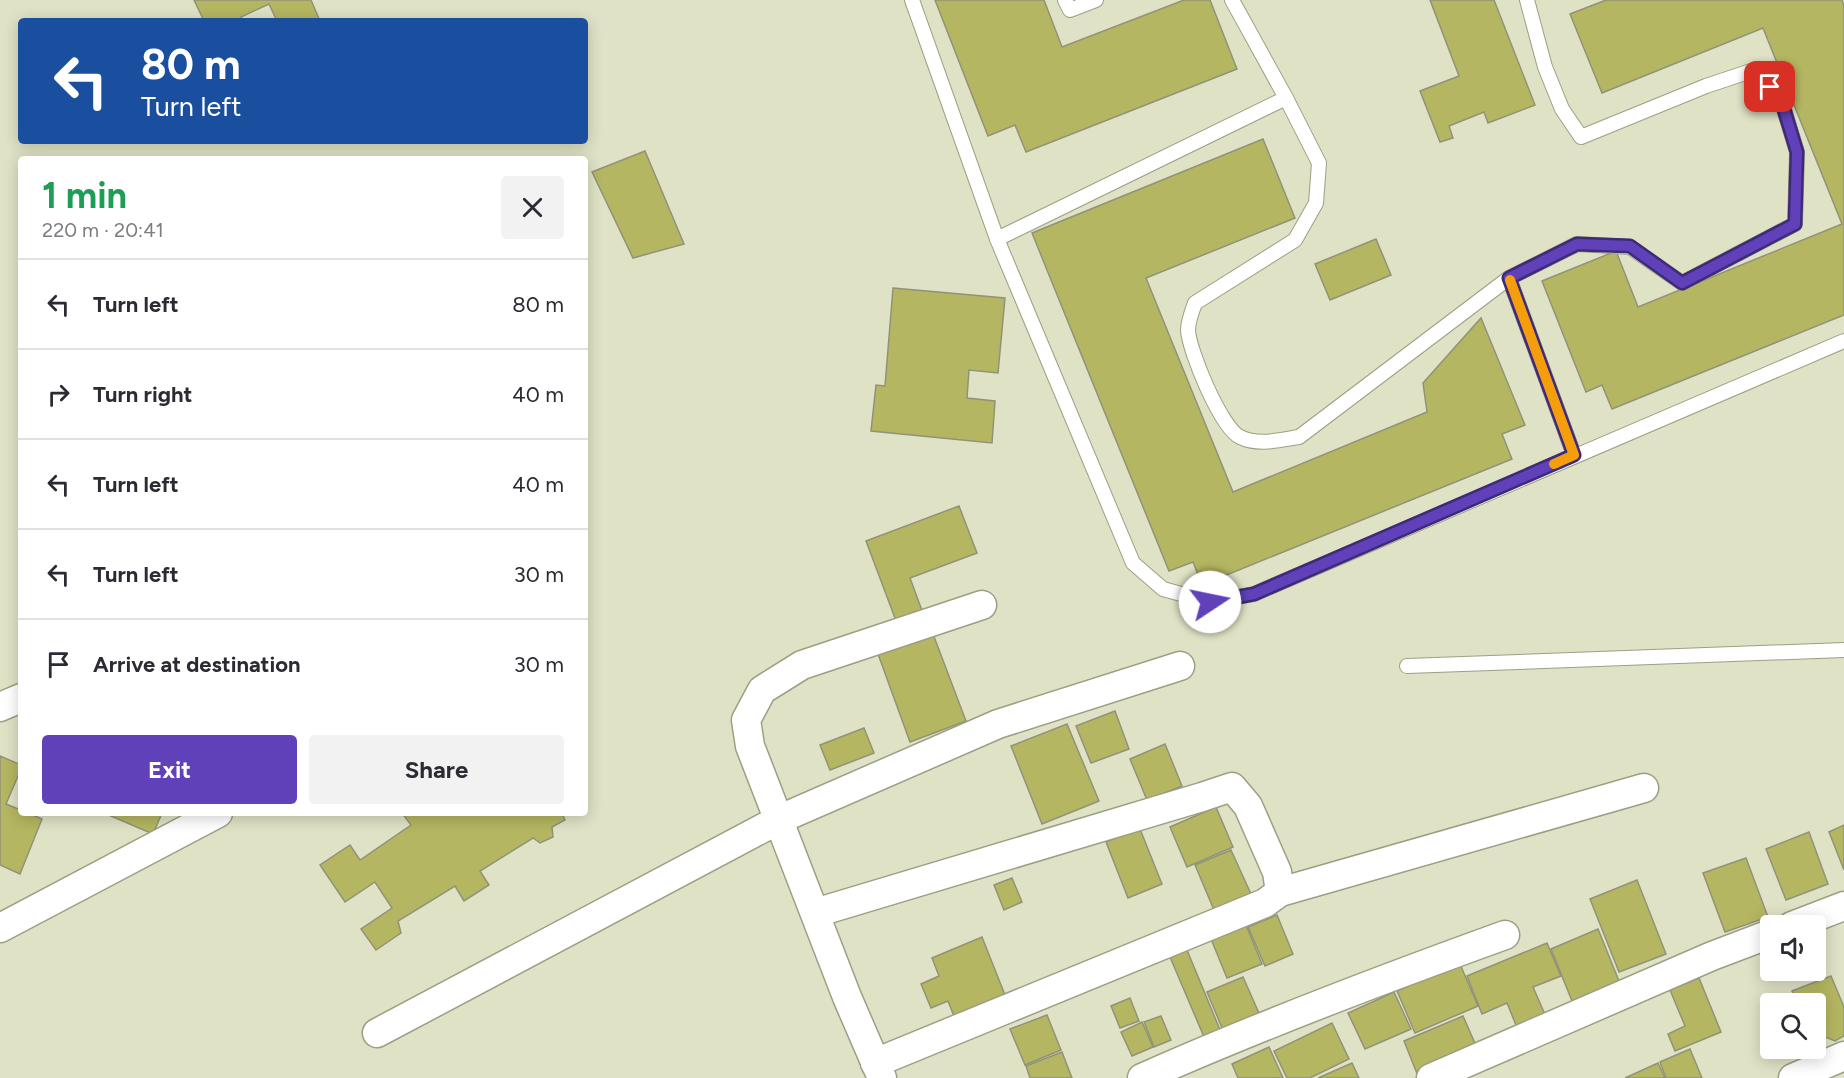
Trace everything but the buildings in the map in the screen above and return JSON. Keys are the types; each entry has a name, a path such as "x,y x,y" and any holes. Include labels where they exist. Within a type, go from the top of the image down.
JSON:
{"street":[{"path":"982,605 802,665 762,690 746,720 750,746 878,1070 1265,903 1280,892 1644,788"},
{"path":"376,1033 780,819 999,724 1180,666"},
{"path":"0,707 18,699"},
{"path":"815,913 1232,787 1248,806 1277,872 1280,892"},
{"path":"0,928 212,816"},
{"path":"1821,915 1844,906"},
{"path":"1142,1078 1312,1007 1505,935"},
{"path":"1431,1078 1712,956 1760,938"},
{"path":"1793,1078 1844,1056"}],"lane":[{"path":"912,0 997,239 1133,563 1163,589 1210,602 1254,594 1844,341"},
{"path":"1065,0 1070,10 1095,0"},
{"path":"1232,0 1319,163 1316,203 1296,240 1195,303 1188,328 1190,346 1227,426 1240,437 1265,443 1299,437 1509,278 1577,244 1630,246 1682,283 1795,224 1797,152 1783,106 1757,69 1706,86 1581,137 1562,110 1545,67 1527,0"},
{"path":"997,239 1286,99"},
{"path":"1509,278 1574,455"},
{"path":"1407,666 1844,650"}],"slow traffic":[{"path":"1510,280 1574,455 1554,464"}],"route":[{"path":"1210,602 1254,594 1574,455 1509,278 1577,244 1630,246 1682,283 1795,224 1797,152 1783,106 1770,87"}]}
